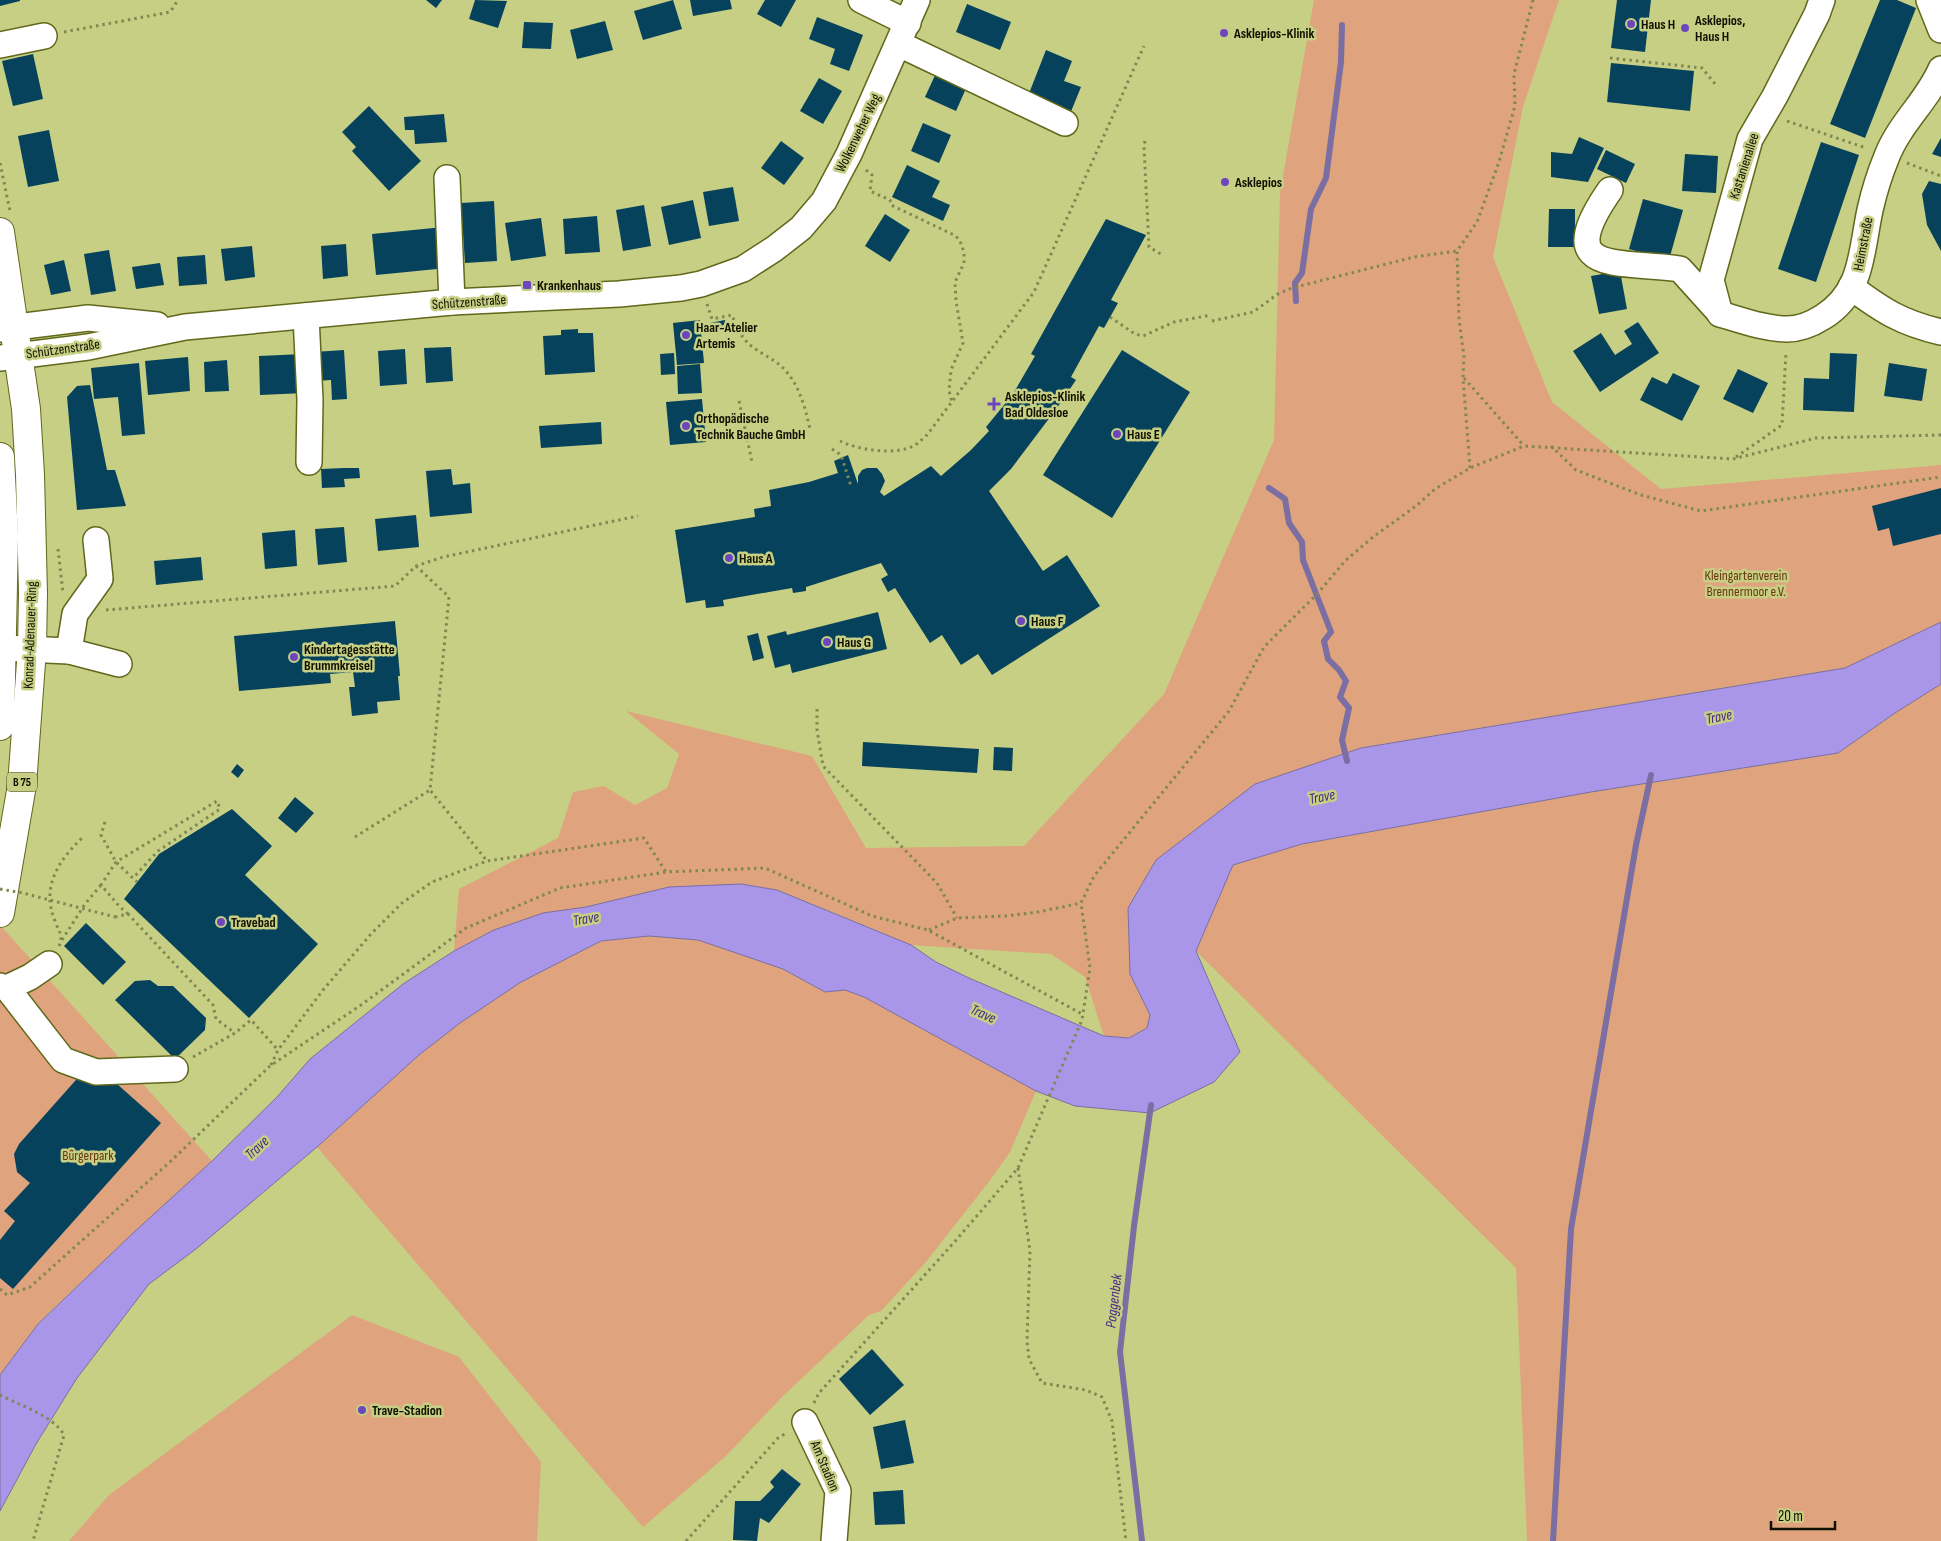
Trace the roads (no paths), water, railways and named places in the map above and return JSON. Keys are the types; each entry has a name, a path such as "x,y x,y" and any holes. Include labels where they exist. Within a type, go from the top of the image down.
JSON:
{"main road":[{"name":"B 75","path":"0,232 10,357"},
{"name":"Konrad-Adenauer-Ring","path":"0,913 22,785 32,649 33,593 26,409 10,357"},
{"name":"Konrad-Adenauer-Ring","path":"0,457 4,536 0,726"}],"street":[{"path":"861,0 904,33 1065,123"},
{"name":"Wolkenweher Weg","path":"774,249 800,228 824,201 849,154 917,0"},
{"name":"Kastanienallee","path":"1720,314 1711,280 1750,139 1817,14 1822,0"},
{"path":"1929,0 1941,30"},
{"path":"0,45 44,36"},
{"name":"Heimstraße","path":"1720,314 1768,327 1787,329 1807,325 1831,312 1846,298 1859,267 1870,208 1887,156 1895,140 1929,92 1941,69"},
{"path":"447,178 452,302"},
{"path":"1610,190 1598,206 1586,237 1589,250 1606,262 1680,269 1720,314"},
{"name":"Schützenstraße","path":"10,357 88,347 185,327 452,302 619,294 681,288 701,284 743,269 774,249"},
{"path":"1851,287 1882,310 1905,322 1941,332"},
{"path":"306,316 310,400 309,462"},
{"name":"Schützenstraße","path":"8,328 88,318 185,327"},
{"path":"69,651 75,614 100,579 96,540"},
{"path":"3,648 69,651 120,664"},
{"path":"49,964 30,977 3,987 63,1060 96,1072 175,1069"},
{"name":"Am Stadion","path":"805,1422 838,1491 834,1541"}],"water":[{"name":"Trave","path":"1941,622 1941,684 1895,713 1838,753 1591,792 1302,844 1233,865 1196,951 1240,1052 1214,1082 1150,1113 1075,1106 1036,1091 864,997 845,990 825,992 783,969 698,940 649,936 601,941 521,982 460,1023 419,1055 317,1147 196,1249 149,1284 77,1378 36,1444 0,1511 0,1375 38,1324 212,1161 277,1097 310,1059 403,984 454,951 494,930 543,913 586,907 669,887 741,884 777,890 911,945 936,962 969,978 1104,1036 1129,1038 1147,1028 1150,1015 1130,974 1128,908 1156,860 1255,784 1361,748 1845,668"}],"waterway":[{"path":"1296,301 1295,283 1302,273 1311,209 1326,178 1341,62 1342,25"},
{"path":"1269,488 1285,499 1289,523 1302,542 1303,560 1331,632 1324,641 1328,659 1339,670 1346,681 1340,697 1349,708 1342,740 1347,761"},
{"path":"1553,1541 1571,1229 1636,845 1651,775"},
{"name":"Poggenbek","path":"1142,1541 1120,1352 1134,1226 1151,1105"}],"place":[{"name":"Haus H","path":"1631,24"},
{"name":"Asklepios, Haus H","path":"1685,28"},
{"name":"Asklepios-Klinik","path":"1224,33"},
{"name":"Asklepios","path":"1225,182"},
{"name":"Krankenhaus","path":"527,285"},
{"name":"Haar-Atelier Artemis","path":"686,335"},
{"name":"Asklepios-Klinik Bad Oldesloe","path":"994,404"},
{"name":"Orthopädische Technik Bauche GmbH","path":"686,426"},
{"name":"Haus E","path":"1117,434"},
{"name":"Haus A","path":"729,558"},
{"name":"Haus F","path":"1021,621"},
{"name":"Haus G","path":"827,642"},
{"name":"Kindertagesstätte Brummkreisel","path":"294,657"},
{"name":"Travebad","path":"221,922"},
{"name":"Trave-Stadion","path":"362,1410"}],"park label":[{"name":"Kleingartenverein Brennermoor e.V.","path":"1746,584"},
{"name":"Bürgerpark","path":"88,1155"}]}
